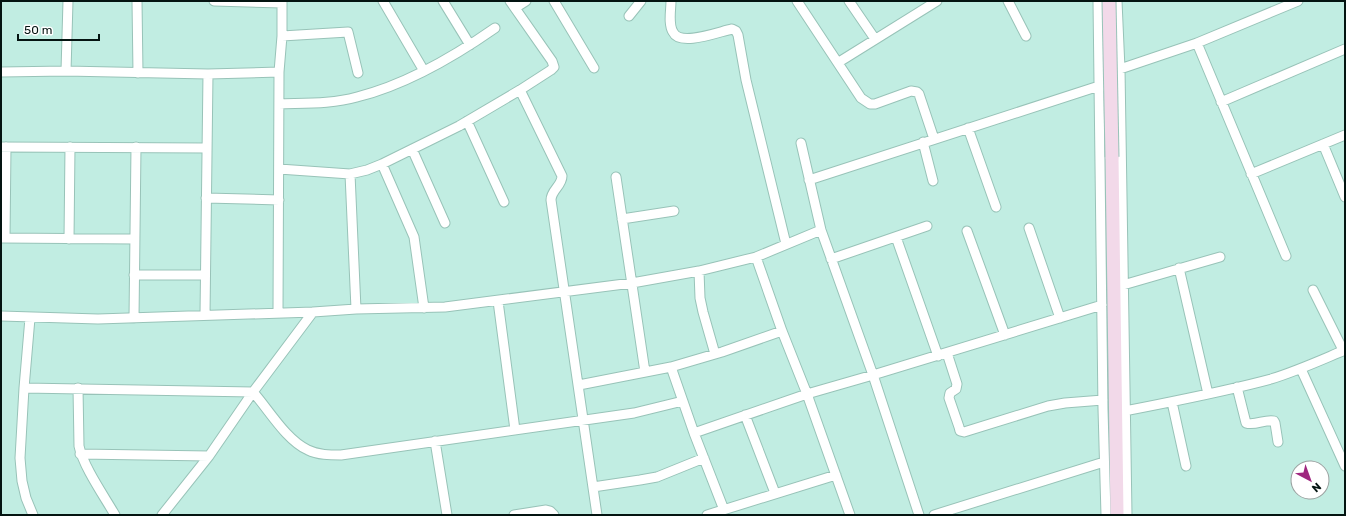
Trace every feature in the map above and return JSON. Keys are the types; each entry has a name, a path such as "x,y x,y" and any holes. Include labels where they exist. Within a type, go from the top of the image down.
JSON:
{"main road":[{"path":"1109,1 1116,515"}],"street":[{"path":"66,71 68,1"},
{"path":"137,1 138,73"},
{"path":"214,1 282,2 282,36 279,72 278,313"},
{"path":"384,1 424,71"},
{"path":"443,1 470,45"},
{"path":"279,169 350,174 367,170 382,164 467,121 551,70 554,67 554,64 512,5 526,1"},
{"path":"554,1 594,68"},
{"path":"629,16 641,1"},
{"path":"671,1 671,25 672,32 676,37 682,39 694,38 732,29 736,31 738,35 746,80 786,244"},
{"path":"797,1 839,62 861,98 870,104 875,104 911,91 917,92 919,94 934,139"},
{"path":"850,1 875,39"},
{"path":"839,62 937,1"},
{"path":"1008,1 1026,36"},
{"path":"1098,1 1103,400 1106,515"},
{"path":"1117,1 1120,69 1127,515"},
{"path":"1120,69 1196,43 1298,1"},
{"path":"279,104 324,103 357,98 389,87 424,71 470,45 495,28"},
{"path":"282,36 348,32 358,73"},
{"path":"1196,43 1286,256"},
{"path":"1221,102 1345,49"},
{"path":"1,72 66,71 208,74 279,72"},
{"path":"205,315 208,74"},
{"path":"808,180 1100,86 1120,87"},
{"path":"520,90 562,176 562,181 554,190 551,200 597,515"},
{"path":"467,121 504,202"},
{"path":"968,128 996,207"},
{"path":"1251,174 1345,135"},
{"path":"923,142 933,181"},
{"path":"801,144 808,180 821,230 874,375 919,515"},
{"path":"1323,144 1345,197"},
{"path":"135,239 3,238 4,147 207,148"},
{"path":"69,239 70,147"},
{"path":"134,318 136,147"},
{"path":"412,149 445,223"},
{"path":"382,164 414,236 424,308"},
{"path":"350,174 356,309"},
{"path":"616,177 645,372"},
{"path":"206,198 279,200"},
{"path":"622,219 674,211"},
{"path":"831,259 927,226"},
{"path":"1029,228 1060,318"},
{"path":"1,316 98,319 445,307 632,283 699,271 756,256 821,230"},
{"path":"967,231 1005,335"},
{"path":"896,237 938,356"},
{"path":"756,256 850,515"},
{"path":"1123,285 1220,256"},
{"path":"1180,268 1208,394"},
{"path":"699,271 700,298 715,354"},
{"path":"134,275 205,275"},
{"path":"1125,411 1237,388 1301,369 1344,350 1313,290"},
{"path":"498,301 515,430"},
{"path":"694,433 807,394 938,356 1102,305"},
{"path":"162,515 209,456 253,392 313,312"},
{"path":"30,318 20,458 22,481 26,498 33,515"},
{"path":"579,385 671,367 715,354 782,331"},
{"path":"947,353 957,384 956,389 950,393 949,398 958,427 964,432 1048,406 1103,400"},
{"path":"671,367 694,433 724,510"},
{"path":"1301,369 1345,466"},
{"path":"24,388 253,392 295,442 308,450 323,454 341,455 634,413 683,401"},
{"path":"78,388 80,454 115,515"},
{"path":"1237,388 1246,423 1253,424 1269,420 1274,421 1278,442"},
{"path":"1172,402 1186,466"},
{"path":"745,415 775,493"},
{"path":"435,442 447,515"},
{"path":"80,454 209,456"},
{"path":"593,487 657,477 704,458"},
{"path":"934,515 1104,462"},
{"path":"707,515 836,474"},
{"path":"517,515 550,510 554,515"}]}
